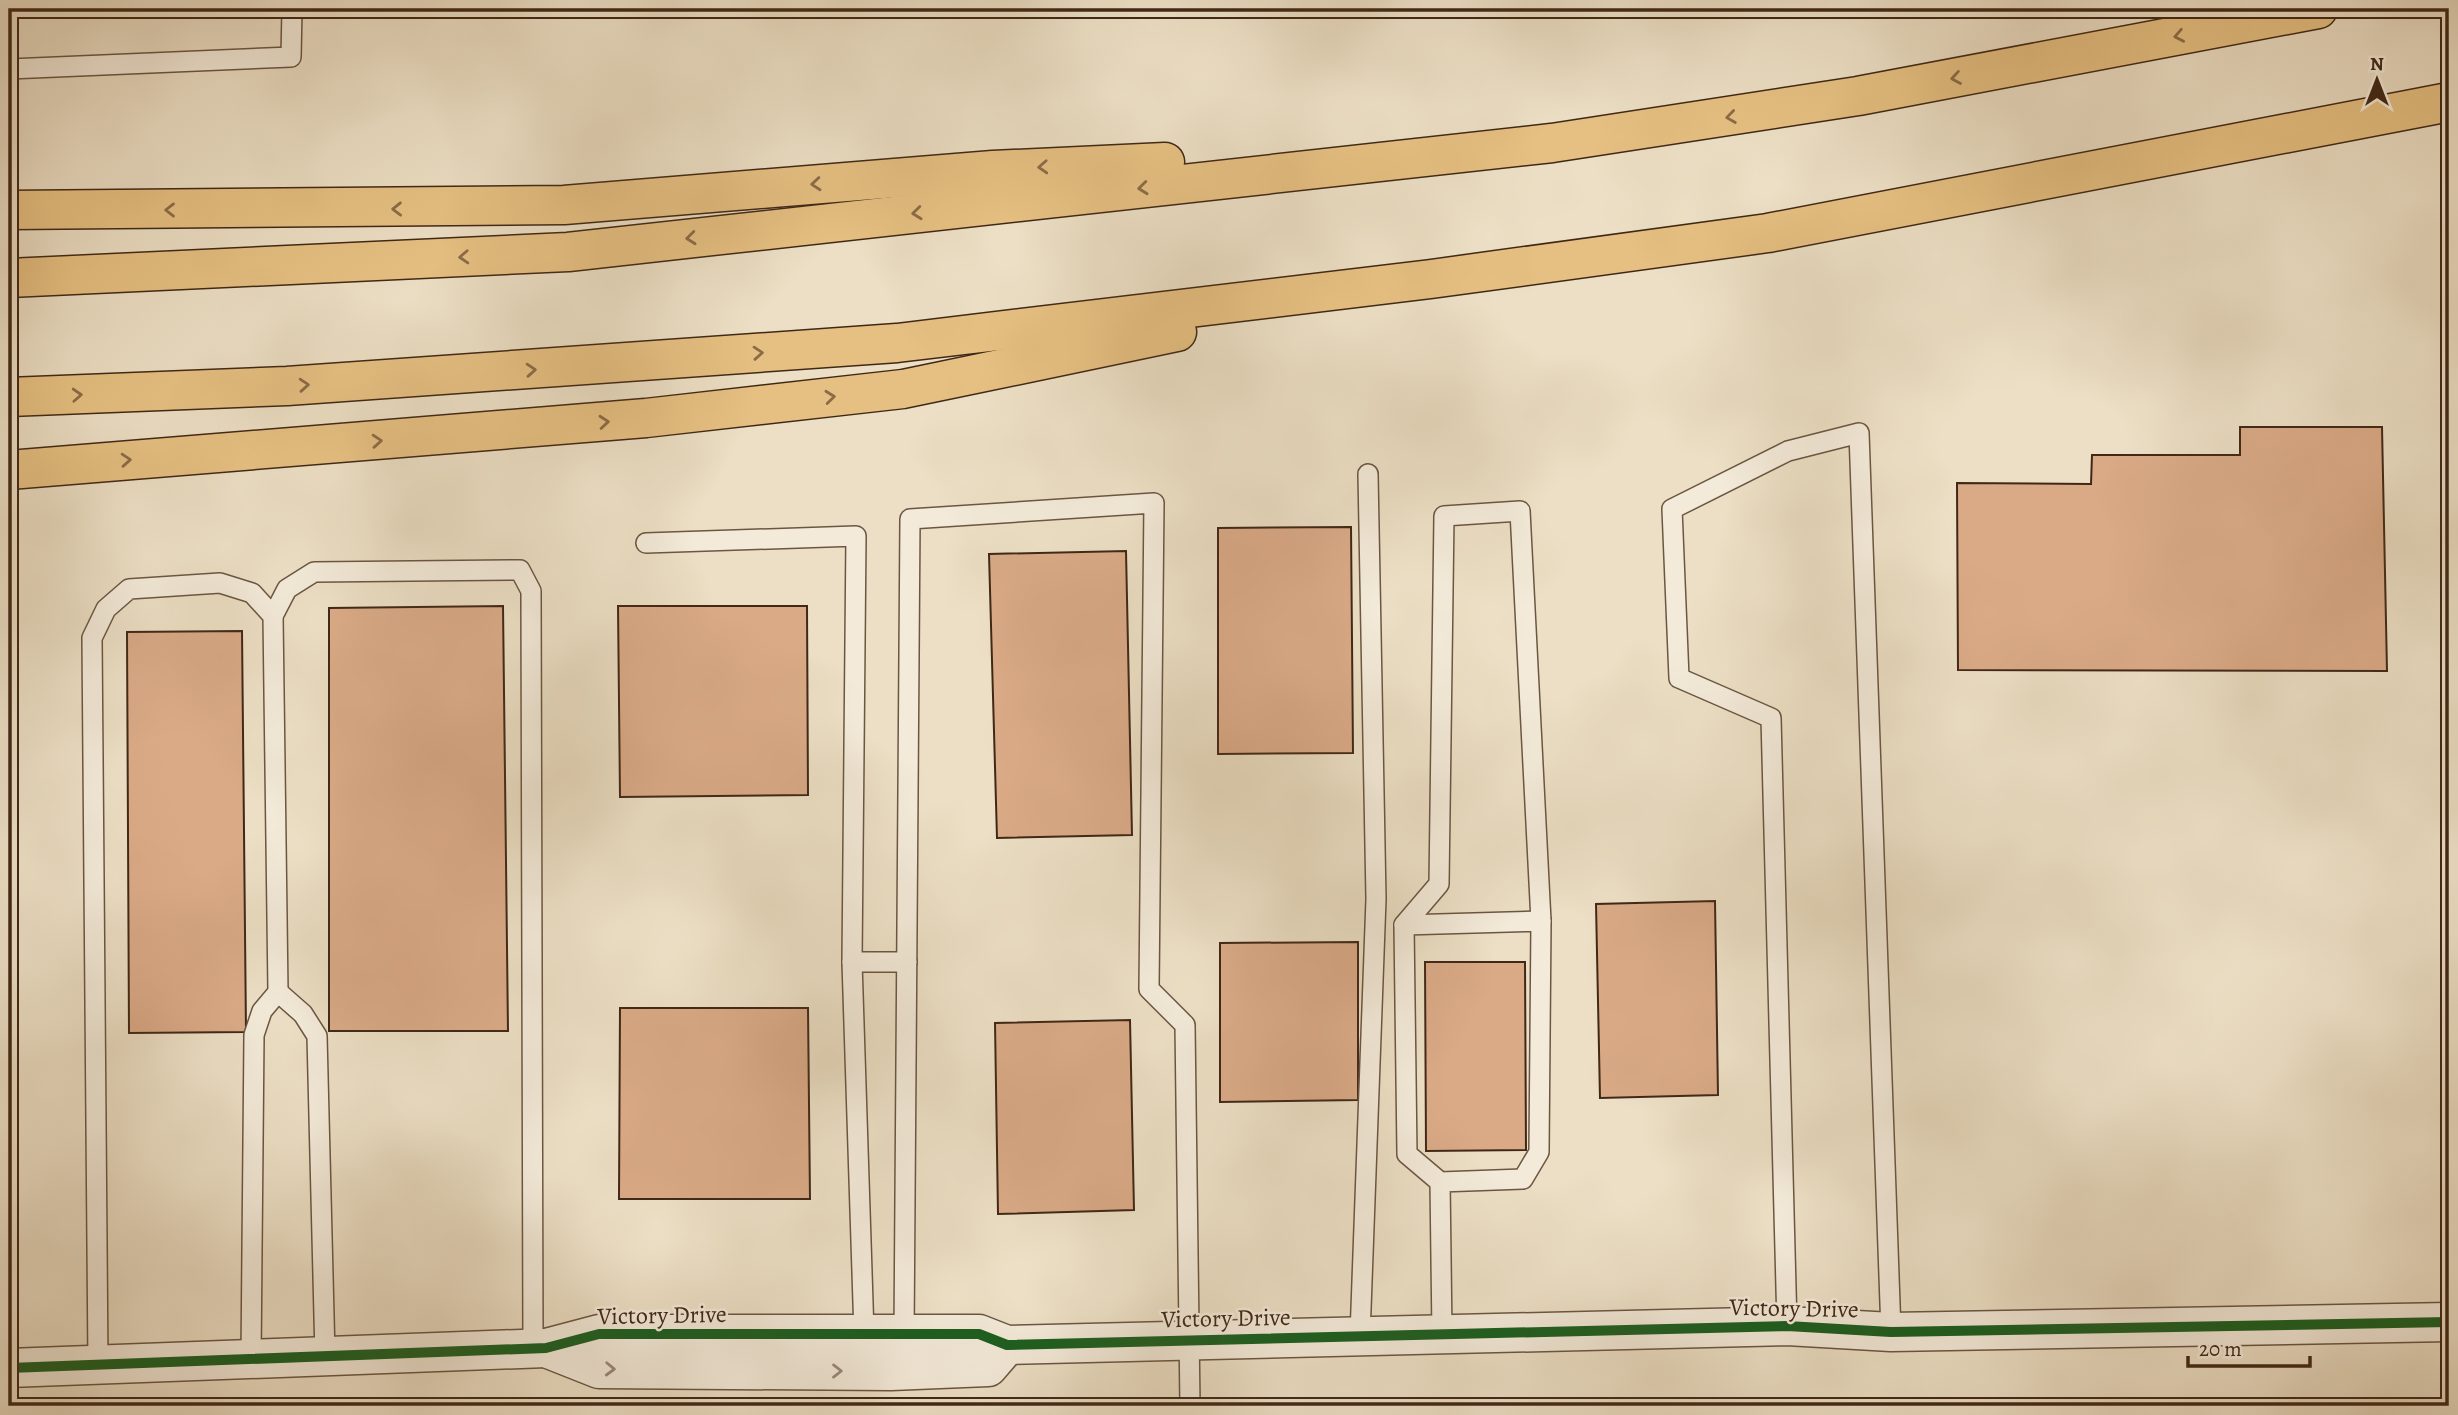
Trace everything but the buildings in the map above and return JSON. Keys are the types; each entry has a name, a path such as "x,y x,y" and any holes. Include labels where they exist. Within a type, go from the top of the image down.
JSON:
{"highway":[{"path":"9,278 568,252 1552,143 1857,96 2318,9"},
{"path":"9,397 286,386 897,343 1431,279 1768,233 2449,102"},
{"path":"9,210 393,209 564,205 993,170 1552,143"},
{"path":"9,470 620,420 903,389 1431,279"}],"street":[{"name":"Victory Drive","path":"9,1368 539,1348 599,1334 979,1334 1007,1345 1787,1326 1891,1332 2449,1322"},
{"name":"Victory Drive","path":"539,1348 599,1369 891,1371 988,1367 1007,1345"}],"lane":[{"path":"9,69 291,57 292,9"},
{"path":"1787,1326 1771,718 1679,678 1672,509 1788,451 1859,433 1891,1332"},
{"path":"1360,1336 1376,900 1368,474"},
{"path":"904,1335 910,519 1154,503 1149,989 1185,1025 1190,1406"},
{"path":"1520,511 1541,921 1539,1152 1523,1179 1440,1182 1407,1154 1404,925 1439,884 1444,516 1520,511"},
{"path":"646,543 856,536 852,962 864,1334"},
{"path":"251,1359 254,1035 262,1012 278,992 273,616 287,589 314,572 520,570 531,591 539,1348"},
{"path":"98,1365 92,638 106,609 129,589 220,583 252,593 273,616"},
{"path":"1404,925 1541,921"},
{"path":"852,962 906,962"},
{"path":"278,992 303,1014 317,1036 325,1356"},
{"path":"1440,1182 1442,1334"}],"cycle path":[{"path":"9,1368 546,1348 599,1334 979,1334 1007,1345 1787,1326 1891,1332 2449,1322"}]}
